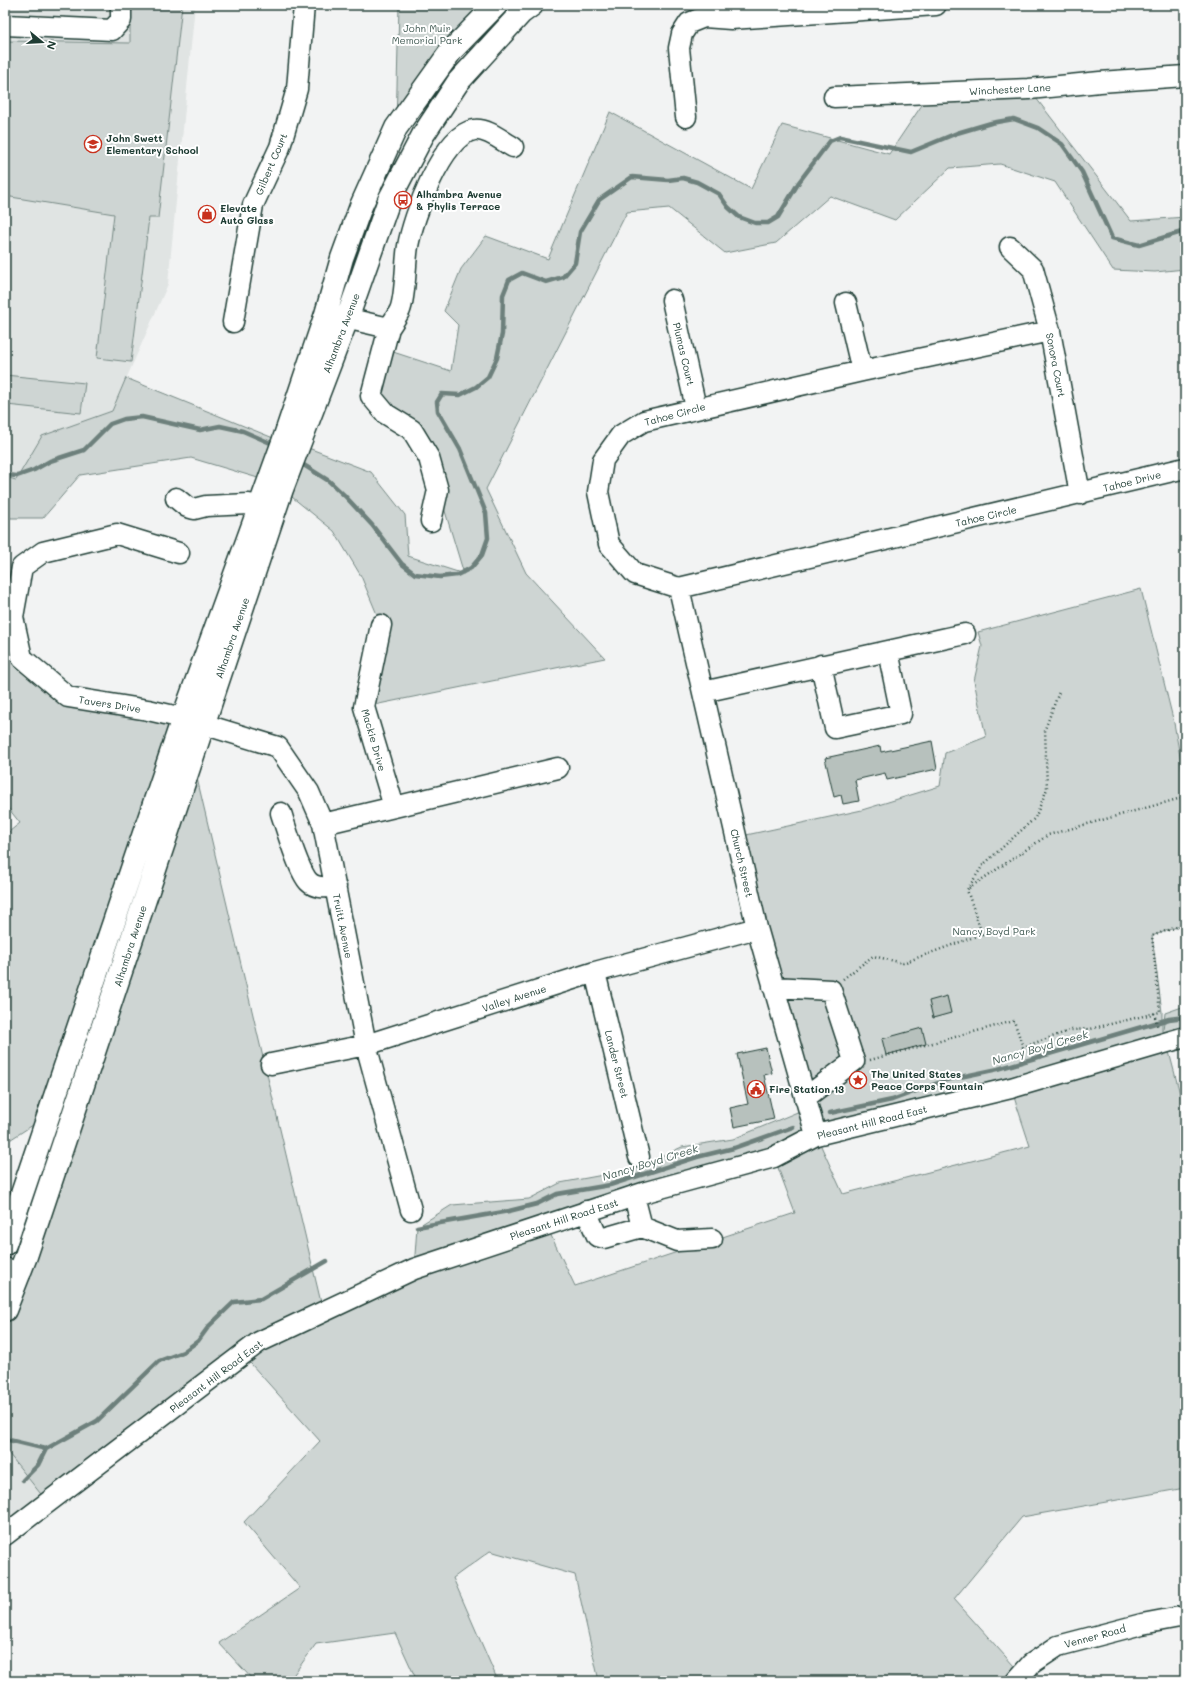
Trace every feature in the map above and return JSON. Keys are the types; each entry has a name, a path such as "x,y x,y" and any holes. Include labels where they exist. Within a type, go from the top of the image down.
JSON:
{"main road":[{"name":"Alhambra Avenue","path":"291,443 342,258 362,206 396,128 451,51 496,5"},
{"name":"Alhambra Avenue","path":"5,1244 193,721 275,485 291,443 347,319 389,200 423,134 458,82 521,13 532,5"},
{"name":"Alhambra Avenue","path":"7,1299 12,1271 193,721"}],"street":[{"path":"5,25 112,30 120,20 121,5"},
{"name":"Gilbert Court","path":"233,322 253,205 280,147 297,89 304,5"},
{"path":"686,117 679,48 682,34 689,23 704,17 731,18 936,5"},
{"name":"Winchester Lane","path":"834,97 1029,89 1185,76"},
{"path":"430,521 438,490 429,458 412,430 386,414 371,396 389,328 400,309 408,245 419,207 436,168 456,140 474,130 491,134 513,147"},
{"name":"Sonora Court","path":"1010,247 1033,269 1050,331 1080,494"},
{"name":"Plumas Court","path":"672,300 696,408"},
{"path":"846,303 862,371"},
{"path":"326,314 389,328"},
{"name":"Tahoe Circle","path":"1050,331 862,371 644,421 621,435 603,460 598,492 609,544 635,574 679,588 1080,494"},
{"name":"Tahoe Drive","path":"1080,494 1185,468"},
{"path":"176,498 187,507 194,509 206,506 249,504 266,510"},
{"name":"Tavers Drive","path":"179,553 117,534 43,552 22,567 13,617 12,649 68,697 148,710 193,721"},
{"name":"Church Street","path":"679,588 757,928 816,1135"},
{"name":"Mackie Drive","path":"381,624 364,707 394,807"},
{"path":"703,692 965,634"},
{"path":"822,666 835,728 871,721 901,714 888,651"},
{"name":"Truitt Avenue","path":"193,721 278,747 309,792 323,824 366,1044 411,1210"},
{"path":"323,824 558,768"},
{"path":"281,813 288,836 309,882 318,886 336,888"},
{"name":"Valley Avenue","path":"271,1064 366,1044 595,972 757,928"},
{"name":"Lander Street","path":"595,972 639,1157"},
{"path":"774,987 831,990 854,1061 805,1098"},
{"name":"Pleasant Hill Road East","path":"5,1535 259,1342 414,1269 634,1196 774,1157 816,1135 1011,1088 1185,1037"},
{"path":"634,1196 642,1227"},
{"path":"586,1211 597,1236 604,1238 642,1227 677,1241 712,1238"},
{"name":"Venner Road","path":"1016,1681 1031,1664 1058,1646 1142,1624 1185,1616"}],"path":[{"path":"967,890 983,865 1035,818 1047,789 1045,729 1059,692"},
{"path":"967,890 1048,835 1185,797"},
{"path":"840,981 872,956 903,963 982,934 967,890"},
{"path":"868,1060 1014,1021 1023,1047 1072,1030 1090,1029 1160,1012 1152,936 1185,924"}],"shaded area":[{"name":"John Swett Elementary School","path":"5,5 195,5 168,284 112,411 42,436 16,481 5,477"},
{"path":"5,1449 48,1503 5,1535"}],"green space":[{"path":"130,5 182,5 158,218 149,218 131,362 97,358 114,214 5,196 5,41 130,43"},
{"name":"John Muir Memorial Park","path":"399,5 496,5 396,128"},
{"path":"1029,89 1131,221 1185,217 1185,269 1155,272 1113,270 1055,182 1000,164 950,168 895,220 830,196 776,243 725,253 669,208 627,212 486,489 526,573 605,658 364,707 381,624 361,576 334,531 282,489 298,444 371,472 405,515 408,556 464,574 429,458 371,396 384,349 451,371 458,325 444,311 461,269 486,236 548,259 610,112 751,189 782,125 889,154 930,93"},
{"path":"5,375 85,383 81,413 7,405 9,390 5,390"},
{"path":"126,378 283,442 268,481 191,458 80,475 43,518 5,518 5,477 16,480 42,436 112,411"},
{"name":"Nancy Boyd Park","path":"1141,589 1174,723 1185,784 1185,924 1152,936 1162,1012 1162,1038 1165,1013 1185,1006 1185,1029 1168,1048 1185,1113 1185,1488 1022,1517 954,1599 1022,1675 1016,1681 599,1681 575,1575 490,1551 453,1578 498,1681 417,1681 395,1633 316,1644 289,1681 254,1681 219,1643 300,1588 244,1522 320,1441 243,1355 48,1503 5,1449 5,1310 192,757 323,1311 414,1269 417,1227 452,1205 529,1199 560,1183 630,1170 682,1147 733,1139 807,1108 737,837 862,810 940,786 945,753 986,737 974,681 982,646 978,632","holes":["1011,1088 1030,1146 843,1194 816,1135","774,1157 795,1213 575,1286 546,1225"]},
{"path":"20,645 68,697 183,718 50,1114 5,1143 5,835 20,823 5,804 5,653"}],"building":[{"path":"932,741 937,769 887,780 885,773 855,780 859,801 843,804 841,795 834,797 825,758 880,746 881,752"},
{"path":"947,996 951,1013 933,1018 929,1001"},
{"path":"922,1028 926,1044 886,1055 882,1039"},
{"name":"Fire Station 13","path":"766,1048 772,1073 764,1075 774,1119 734,1127 730,1108 748,1104 737,1054"}],"waterway":[{"path":"299,462 329,481 345,496 372,525 402,564 415,574 440,577 457,575 471,568 482,555 488,538 486,513 460,449 438,411 437,402 442,394 460,395 476,387 488,377 497,358 502,334 503,295 509,280 522,273 546,282 563,277 575,263 580,232 599,200 632,177 668,180 683,178 697,182 719,194 728,207 739,217 755,223 768,223 778,217 799,182 830,141 840,137 911,152 957,133 991,123 1014,119 1038,128 1062,144 1082,172 1112,238 1139,245 1185,231"},
{"path":"5,475 17,476 34,470 50,461 84,450 110,424 124,419 142,417 200,430 220,426 243,431 275,445"},
{"name":"Nancy Boyd Creek","path":"830,1113 892,1100 946,1080 998,1069 1169,1019 1185,1017"},
{"name":"Nancy Boyd Creek","path":"417,1227 509,1211 537,1204 557,1194 610,1185 697,1157 734,1148 793,1127"},
{"name":"Nancy Boyd Creek","path":"23,1480 38,1465 46,1449 97,1421 159,1361 183,1352 198,1341 209,1326 234,1302 261,1299 327,1261"},
{"path":"5,1439 46,1449"}],"place":[{"name":"John Swett Elementary School","path":"93,144"},
{"name":"Alhambra Avenue & Phylis Terrace","path":"403,200"},
{"name":"Elevate Auto Glass","path":"207,214"},
{"name":"The United States Peace Corps Fountain","path":"858,1080"},
{"name":"Fire Station 13","path":"756,1089"}]}
